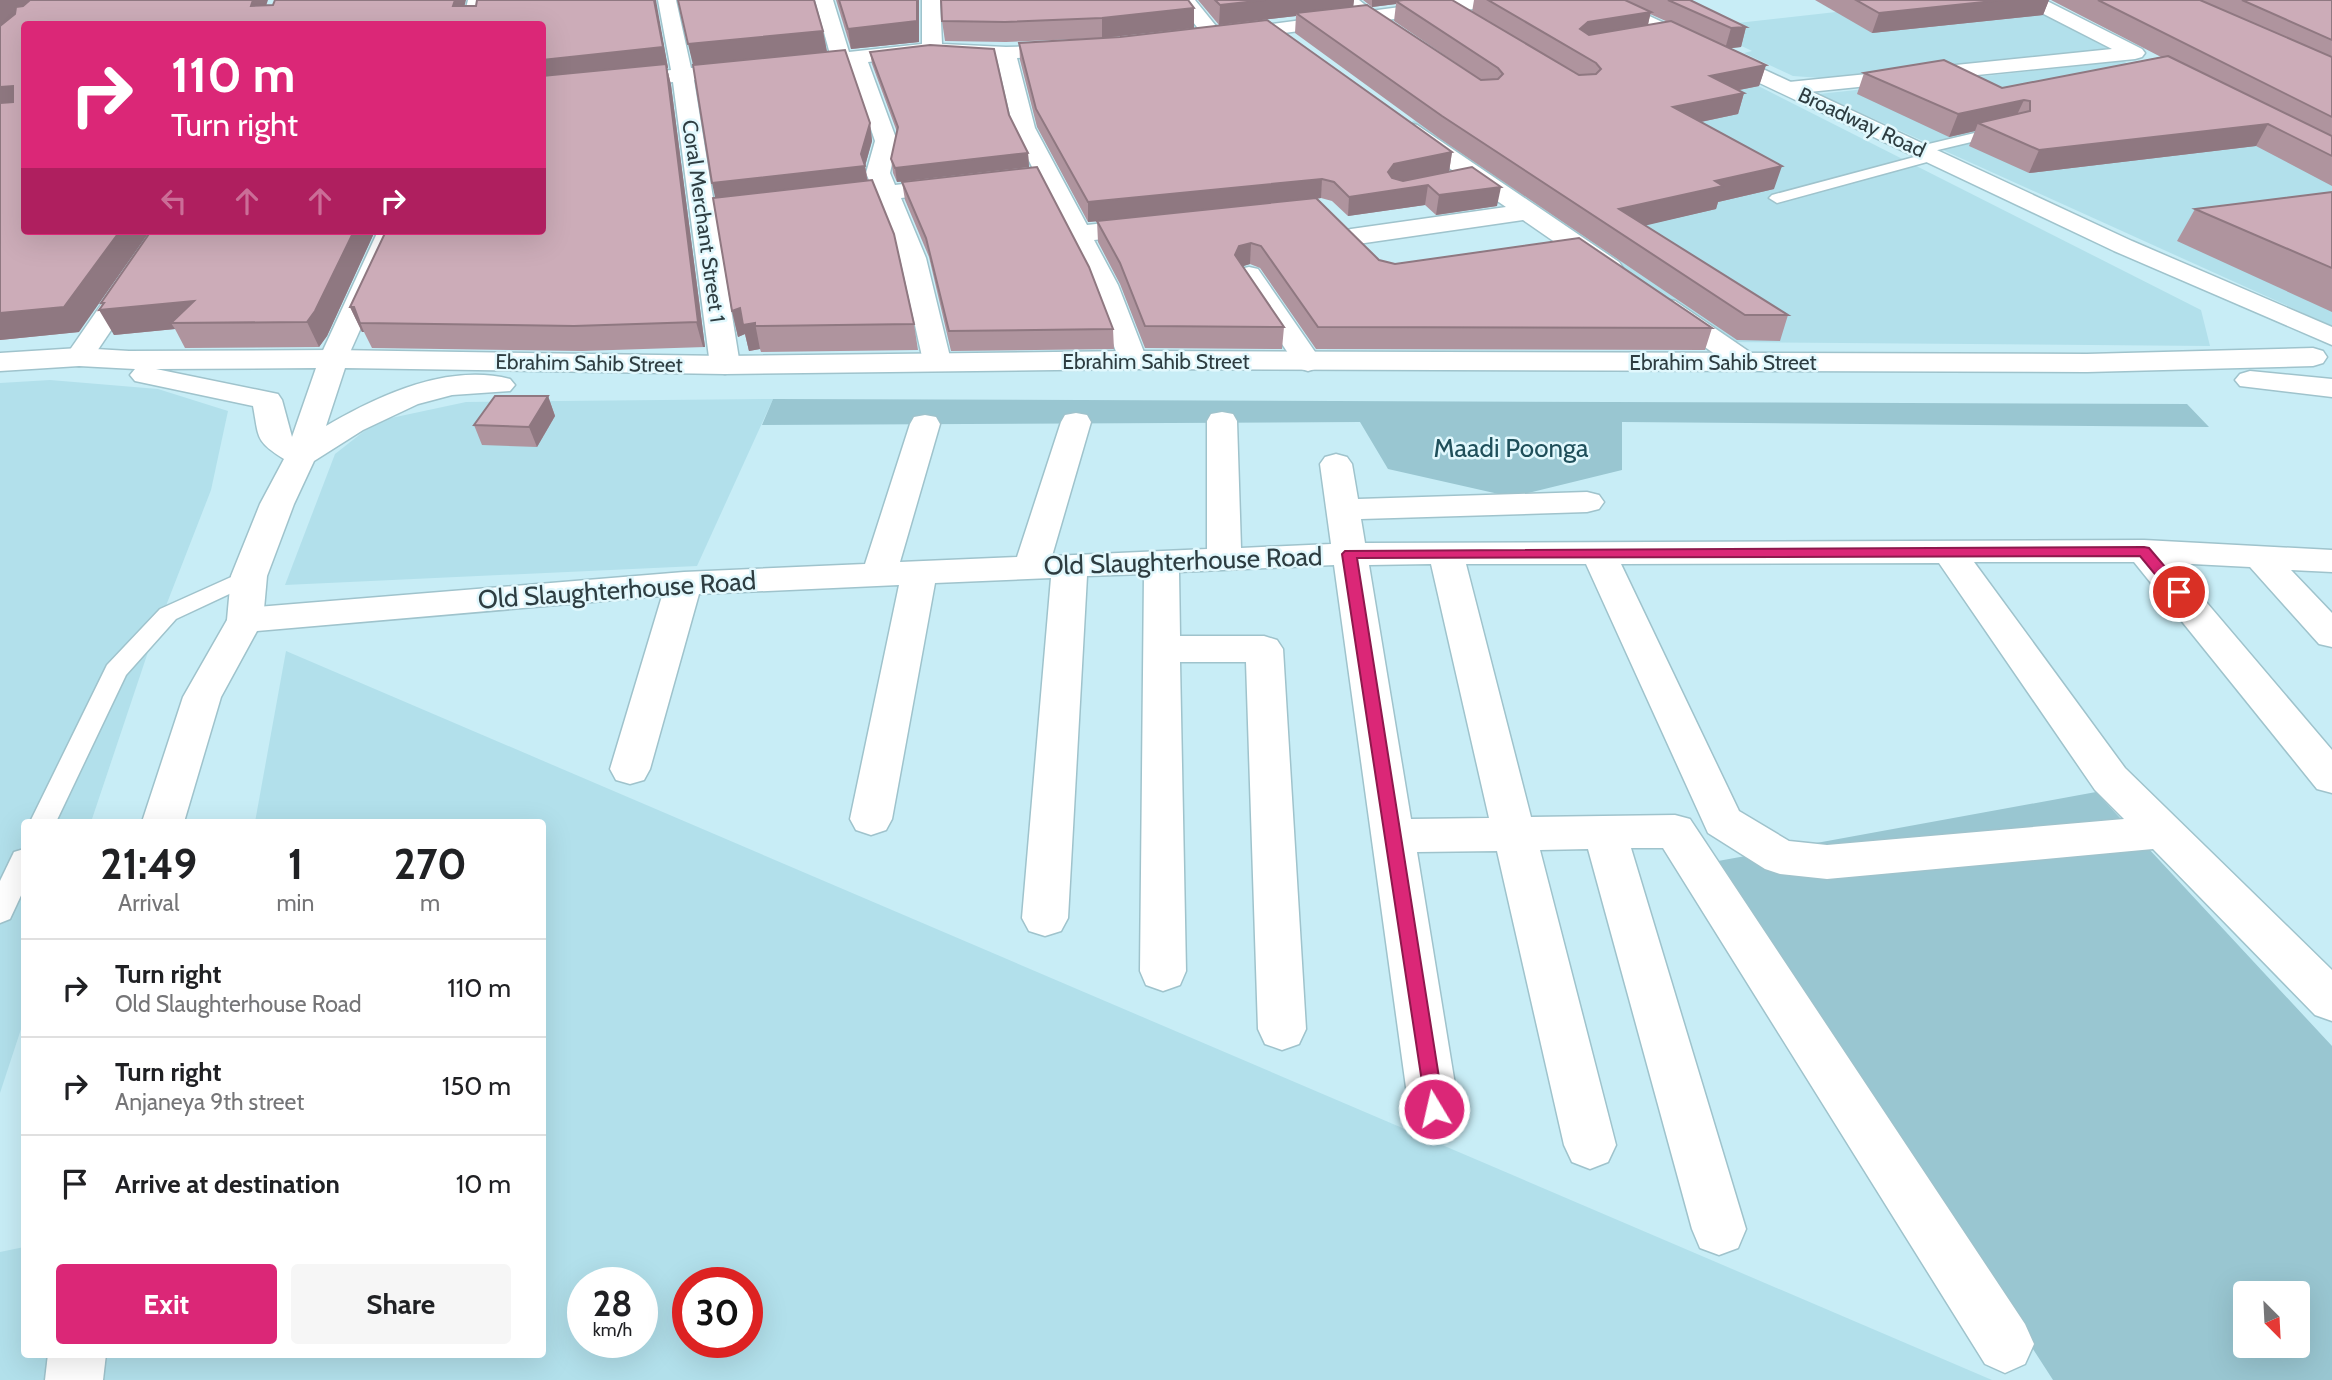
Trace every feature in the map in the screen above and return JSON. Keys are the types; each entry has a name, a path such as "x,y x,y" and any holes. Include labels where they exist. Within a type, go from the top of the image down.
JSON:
{"street":[{"path":"473,21 477,0"},
{"name":"Coral Merchant Street 1","path":"667,0 683,76 725,365"},
{"path":"824,0 886,141 878,173 913,258 937,361"},
{"path":"931,0 931,50"},
{"path":"1185,0 1214,36"},
{"path":"1187,39 1273,29 1374,11 1394,22 1447,7 1497,0"},
{"name":"Broadway Road","path":"1600,0 2123,246 2325,354"},
{"path":"2031,0 2159,66"},
{"path":"1447,7 1470,21"},
{"path":"1273,29 1295,45"},
{"path":"546,90 931,50 1006,53 1095,48"},
{"path":"1006,53 1024,128 1105,285 1133,360"},
{"path":"1789,88 2134,53"},
{"path":"1396,120 1525,212 1624,278"},
{"path":"807,201 1048,174"},
{"path":"1450,181 1476,176"},
{"path":"703,214 729,211"},
{"path":"1371,256 1343,230 1525,212"},
{"path":"1079,234 1174,223"},
{"path":"162,235 79,357 163,380 267,400 275,440 301,456"},
{"path":"164,819 202,697 245,620 250,576 277,504 301,456 333,359 389,235"},
{"path":"1541,253 1580,248"},
{"path":"1249,275 1308,362"},
{"path":"1646,293 1744,361"},
{"name":"Ebrahim Sahib Street","path":"301,456 338,430 455,373 937,361 2087,363 2325,354"},
{"name":"Ebrahim Sahib Street","path":"0,362 79,357 129,360 333,359 455,373 2101,376 2231,379 2332,388"},
{"path":"1222,421 1224,557"},
{"path":"1045,918 1051,566 1076,422"},
{"path":"879,574 925,424"},
{"path":"1336,464 1434,1109"},
{"path":"1342,510 1422,505 1587,502"},
{"path":"1948,551 2110,779 2332,1002"},
{"path":"2144,551 2332,778"},
{"name":"Old Slaughterhouse Road","path":"245,620 684,583 1224,557 1350,554 2144,551 2332,561"},
{"path":"1446,554 1512,834 1590,1145"},
{"path":"1599,554 1723,822 1780,857 1827,862 2162,832"},
{"path":"2260,557 2332,635"},
{"path":"1161,561 1163,971"},
{"path":"871,819 919,572"},
{"path":"630,769 684,583"},
{"path":"1161,649 1264,649 1282,1029"},
{"path":"1392,836 1675,831 2005,1344"},
{"path":"1605,832 1719,1228"},
{"path":"74,1380 77,1358"}],"lane":[{"path":"1352,0 1374,11"},
{"path":"1648,38 1674,34"},
{"path":"1777,198 2015,128"},
{"path":"44,819 116,671 168,614 250,576"},
{"path":"0,911 21,866"}],"shaded area":[{"path":"2016,0 2110,49 1821,78 1793,76 1744,53 1752,51 1702,27 1836,12"},
{"path":"2123,61 2332,170 2332,326 1819,94"},
{"path":"1717,65 2201,310 2210,346 1722,342 1526,206 1412,121"},
{"path":"50,380 158,389 228,411 211,490 148,652 92,819 21,819 21,1029 0,1093 0,383"},
{"path":"773,399 697,566 285,585 335,454 377,421 466,402"},
{"path":"286,651 1992,1380 0,1380 0,1252 21,1248 21,1358 546,1358 546,819 256,819"}],"green space":[{"name":"Maadi Poonga","path":"773,399 2187,404 2209,427 1622,422 1622,470 1512,497 1388,469 1360,422 762,425"},
{"path":"2096,792 2332,1046 2332,1380 2053,1380 1718,861"}],"building":[{"path":"30,0 253,0 251,6 273,5 275,0 455,0 453,6 476,6 477,0 654,0 663,47 546,60 546,21 21,21 21,235 117,235 64,307 0,313 0,103 13,102 13,86 0,87 0,26 15,14 16,7 23,6"},
{"path":"678,0 814,0 823,31 688,44"},
{"path":"839,0 917,0 917,21 848,29"},
{"path":"941,0 1188,0 1194,8 1102,18 1005,22 942,21"},
{"path":"1215,0 1265,0 1220,5"},
{"path":"1452,0 1579,75 1596,74 1601,69 1596,63 1488,0 1625,0 1651,12 1588,22 1580,29 1589,35 1671,21 1766,65 1710,76 1744,93 1673,107 1782,166 1715,181 1723,186 1619,209 1788,315 1745,315 1442,116 1296,13 1367,5 1481,80 1498,79 1503,74 1498,68 1396,1"},
{"path":"1668,0 1690,0 1746,27 1731,28"},
{"path":"1856,0 2003,0 1879,13"},
{"path":"2098,0 2200,0 2332,57 2332,117"},
{"path":"2242,0 2332,0 2332,40"},
{"path":"1267,20 1452,152 1394,164 1388,172 1392,178 1403,181 1472,167 1501,187 1439,195 1428,185 1349,197 1334,182 1322,179 1088,202 1036,109 1019,43 1120,37"},
{"path":"930,45 994,49 1009,115 1028,153 895,168 891,159 898,127 870,52"},
{"path":"845,50 870,123 861,154 865,166 712,183 693,65"},
{"path":"2168,56 2332,136 2332,156 2268,124 2039,150 1978,123 2030,111 2030,101 1958,114 1864,73 1944,60 2002,88"},
{"path":"666,64 698,322 574,326 360,323 354,307 350,307 384,235 546,235 546,76"},
{"path":"1037,167 1089,267 1113,329 949,331 926,238 902,182"},
{"path":"872,180 894,234 914,324 743,325 740,308 732,311 713,198"},
{"path":"2332,192 2332,268 2195,209"},
{"path":"1316,198 1379,260 1395,264 1579,238 1712,328 1318,327 1261,246 1251,243 1239,246 1235,255 1284,327 1145,326 1120,263 1097,221"},
{"path":"148,235 352,235 307,322 171,323 194,301 99,310 104,303 101,303"},
{"path":"495,396 548,396 529,427 474,425"}],"route":[{"path":"1434,1109 1350,554 2144,551 2179,592"}]}
